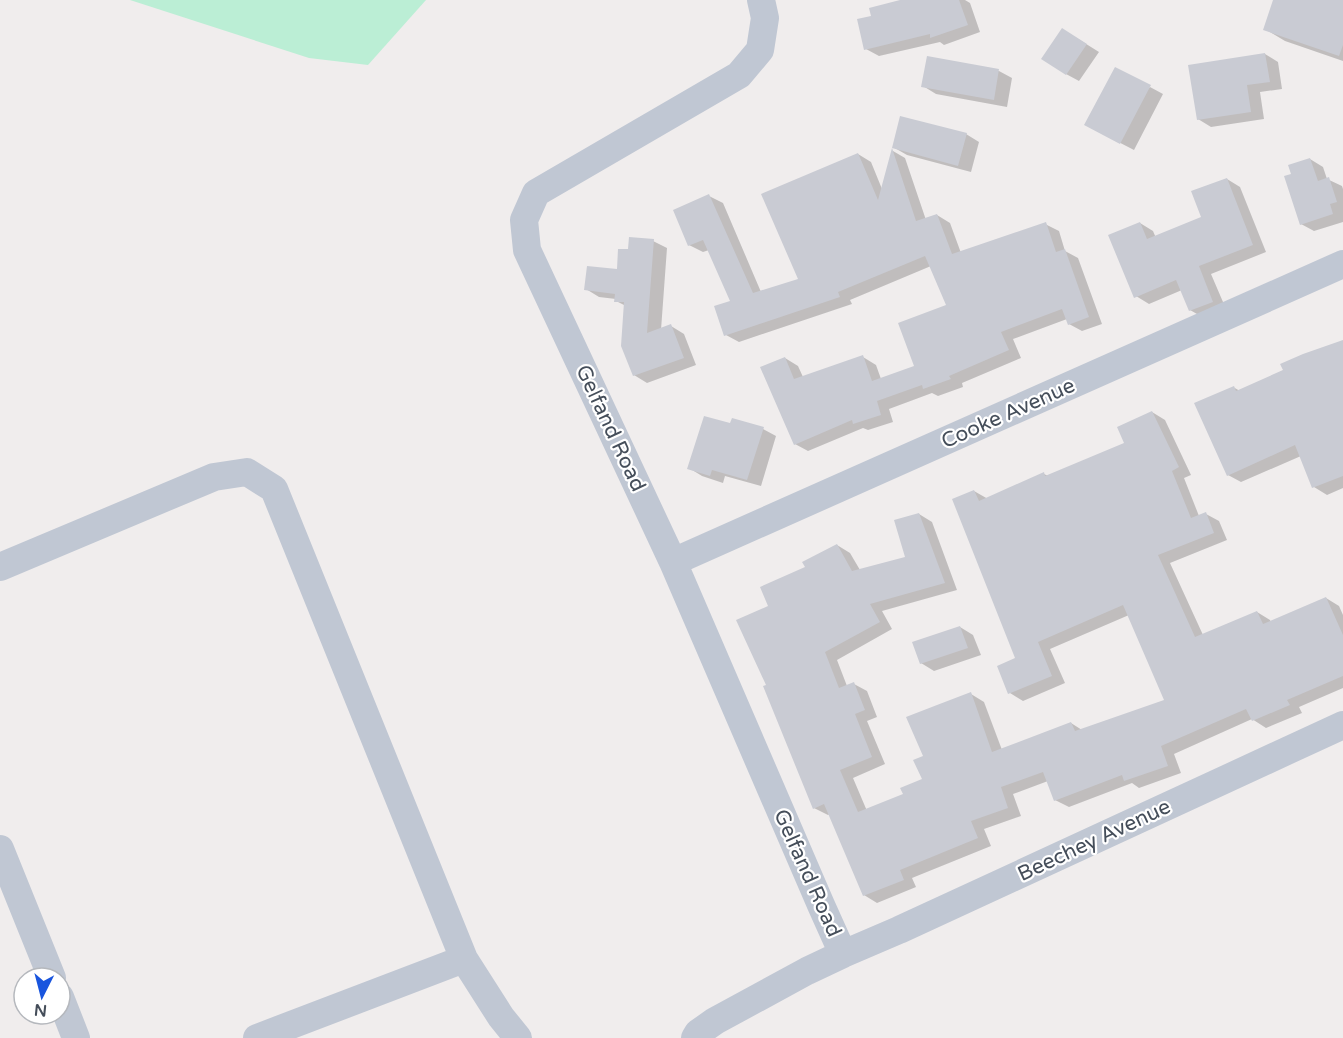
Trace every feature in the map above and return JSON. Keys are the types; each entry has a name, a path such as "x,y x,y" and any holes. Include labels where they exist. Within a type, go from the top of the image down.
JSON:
{"street":[{"name":"Gelfand Road","path":"761,0 765,18 760,50 739,75 536,193 524,220 527,250 673,562 843,954"},
{"name":"Cooke Avenue","path":"673,562 1343,264"},
{"path":"0,567 214,477 247,472 274,489 464,959 501,1017 518,1038"},
{"name":"Beechey Avenue","path":"695,1038 698,1033 715,1021 807,971 1343,725"},
{"path":"0,849 47,966"},
{"path":"257,1038 464,959"}],"green space":[{"path":"130,0 426,0 368,65 309,58"}],"building":[{"path":"900,0 959,0 968,25 930,38 930,34 864,50 857,19 871,16 869,8"},
{"path":"1273,0 1343,0 1343,45 1339,56 1263,30"},
{"path":"1062,28 1087,44 1066,75 1041,59"},
{"path":"1265,53 1270,82 1247,85 1251,112 1197,120 1188,65"},
{"path":"927,56 999,69 994,100 921,87"},
{"path":"1115,67 1151,85 1120,144 1084,125"},
{"path":"900,116 967,133 958,166 892,148"},
{"path":"892,148 916,221 937,214 952,254 1046,222 1056,252 1065,249 1089,317 1068,325 1062,309 1001,332 1009,350 949,376 951,379 923,389 922,385 877,401 881,415 853,424 852,420 794,445 760,367 785,357 794,379 863,355 872,381 914,366 898,323 946,305 925,256 838,292 840,297 724,336 714,306 730,301 703,240 688,246 673,210 709,194 753,293 798,279 761,194 858,153 878,200"},
{"path":"1310,158 1318,181 1329,177 1337,202 1330,204 1333,214 1300,225 1284,176 1291,174 1288,165"},
{"path":"1227,178 1253,245 1199,266 1213,302 1189,311 1176,280 1134,298 1108,235 1140,222 1147,239 1201,217 1191,191"},
{"path":"629,237 654,239 647,333 671,324 684,358 633,376 621,346 624,302 614,302 615,294 584,290 587,266 617,269 618,249 628,249"},
{"path":"1343,340 1343,476 1312,488 1295,445 1227,476 1194,403 1234,386 1236,391 1283,370 1280,364"},
{"path":"1152,411 1179,467 1172,471 1191,518 1206,512 1214,533 1158,555 1195,637 1257,611 1263,624 1326,597 1343,635 1343,676 1287,700 1290,705 1252,721 1246,709 1161,746 1168,766 1124,781 1122,775 1054,801 1043,772 1001,787 1008,808 971,821 978,838 900,870 904,880 863,896 824,804 813,809 763,686 766,685 736,620 768,606 760,587 805,567 802,562 837,544 852,571 905,557 894,520 919,513 945,583 870,604 880,622 825,652 839,688 854,682 865,710 855,714 872,757 840,770 858,812 903,794 900,788 922,779 913,760 923,756 906,717 971,692 992,752 1071,722 1075,731 1164,700 1123,605 1038,642 1052,676 1008,694 997,666 1015,658 952,499 974,490 979,501 1044,472 1045,476 1124,443 1117,427"},
{"path":"704,416 730,423 732,418 764,427 747,480 712,470 710,476 687,469"},
{"path":"960,626 968,648 920,664 912,642"}]}
